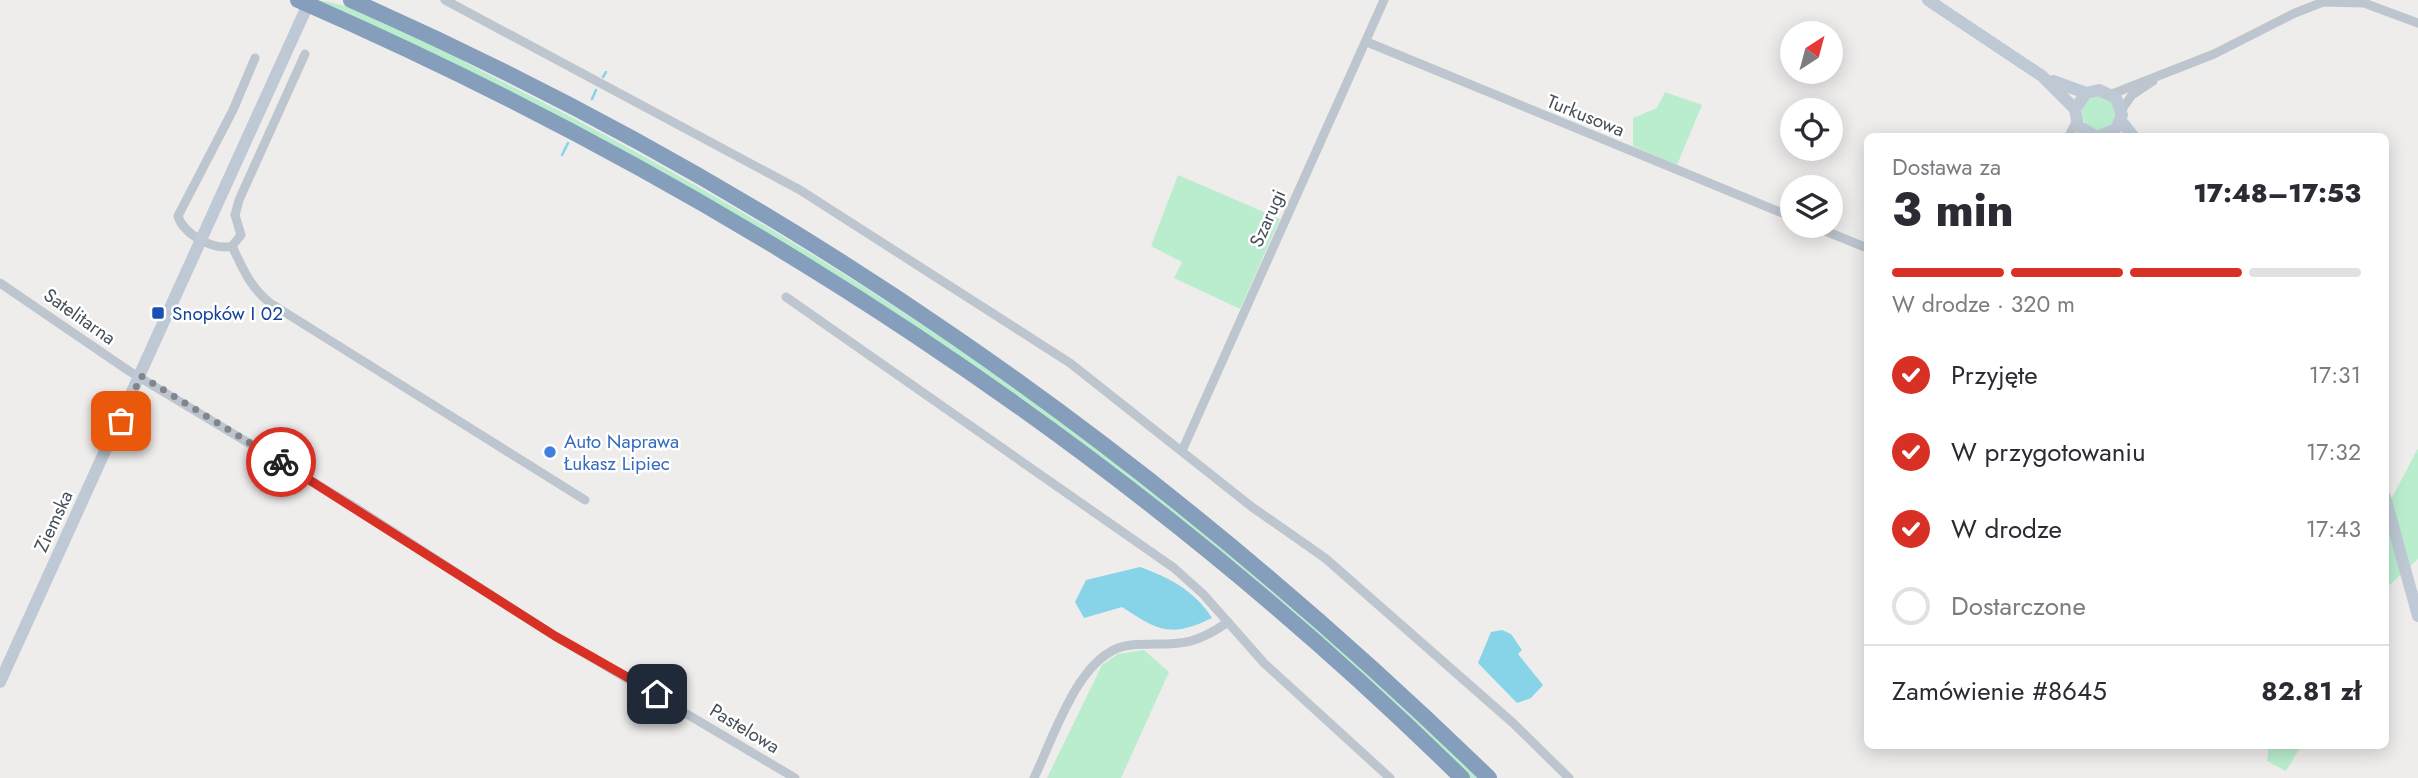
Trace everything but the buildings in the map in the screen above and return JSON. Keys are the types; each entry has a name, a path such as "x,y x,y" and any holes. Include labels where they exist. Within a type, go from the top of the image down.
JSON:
{"highway":[{"path":"298,0 465,76 596,143 763,238 915,334 1024,409 1166,516 1320,645 1462,778"},
{"path":"351,0 612,128 765,214 940,325 1059,408 1177,499 1364,660 1489,778"}],"street":[{"name":"Ziemska","path":"0,682 310,0"},
{"path":"445,0 825,204 1070,363 1356,584 1513,723 1569,778"},
{"name":"Szarugi","path":"1182,451 1384,0"},
{"path":"1928,0 2042,76 2086,93 2099,90 2112,94 2214,54 2295,13 2323,2 2364,4 2418,23"},
{"name":"Turkusowa","path":"1367,42 1465,85 1780,213"},
{"path":"255,58 233,110 178,216 180,225 218,247 232,246 241,235 235,215 239,200 305,54"},
{"path":"2103,133 2121,115 2132,95 2169,71"},
{"path":"2042,76 2076,115 2097,133"},
{"path":"2070,133 2086,93"},
{"path":"2112,94 2131,133"},
{"path":"1842,238 1864,247"},
{"path":"232,246 246,277 256,292 270,303 586,500"},
{"name":"Satelitarna","path":"0,283 141,376"},
{"path":"786,298 1135,539 1189,580 1264,663 1390,778"},
{"name":"Pastelowa","path":"141,376 350,504 555,636 795,778"},
{"path":"2389,511 2418,615"},
{"path":"1034,778 1081,681 1102,656 1116,648 1129,645 1188,644 1228,622"}],"green space":[{"path":"313,0 356,10 382,21 595,130 766,227 933,332 1094,445 1212,537 1329,638 1481,778 1470,778 1166,510 632,155 405,40"},
{"path":"1665,92 1702,105 1677,165 1633,146 1633,118 1657,108"},
{"path":"2099,96 2111,101 2116,113 2111,125 2099,130 2087,125 2082,113 2087,101"},
{"path":"1178,175 1280,219 1240,309 1174,278 1182,262 1151,246"},
{"path":"2418,448 2418,559 2389,585 2389,503"},
{"path":"1144,650 1169,672 1121,778 1047,778 1102,665 1118,654"},
{"path":"2269,749 2299,749 2286,771 2267,761"}],"water":[{"path":"1140,567 1181,586 1198,600 1212,618 1175,630 1145,622 1122,607 1084,618 1075,602 1086,580"},
{"path":"1502,630 1511,634 1522,650 1518,654 1543,685 1531,698 1517,703 1478,663 1491,632"}],"waterway":[{"path":"603,77 606,72"},
{"path":"592,99 596,90"},
{"path":"562,155 568,143"}],"way so far":[{"path":"121,421 141,376 281,462"}],"place":[{"name":"Snopków I 02","path":"158,313"},
{"name":"Auto Naprawa Łukasz Lipiec","path":"550,452"}],"route":[{"path":"281,462 555,636 657,694"}]}
